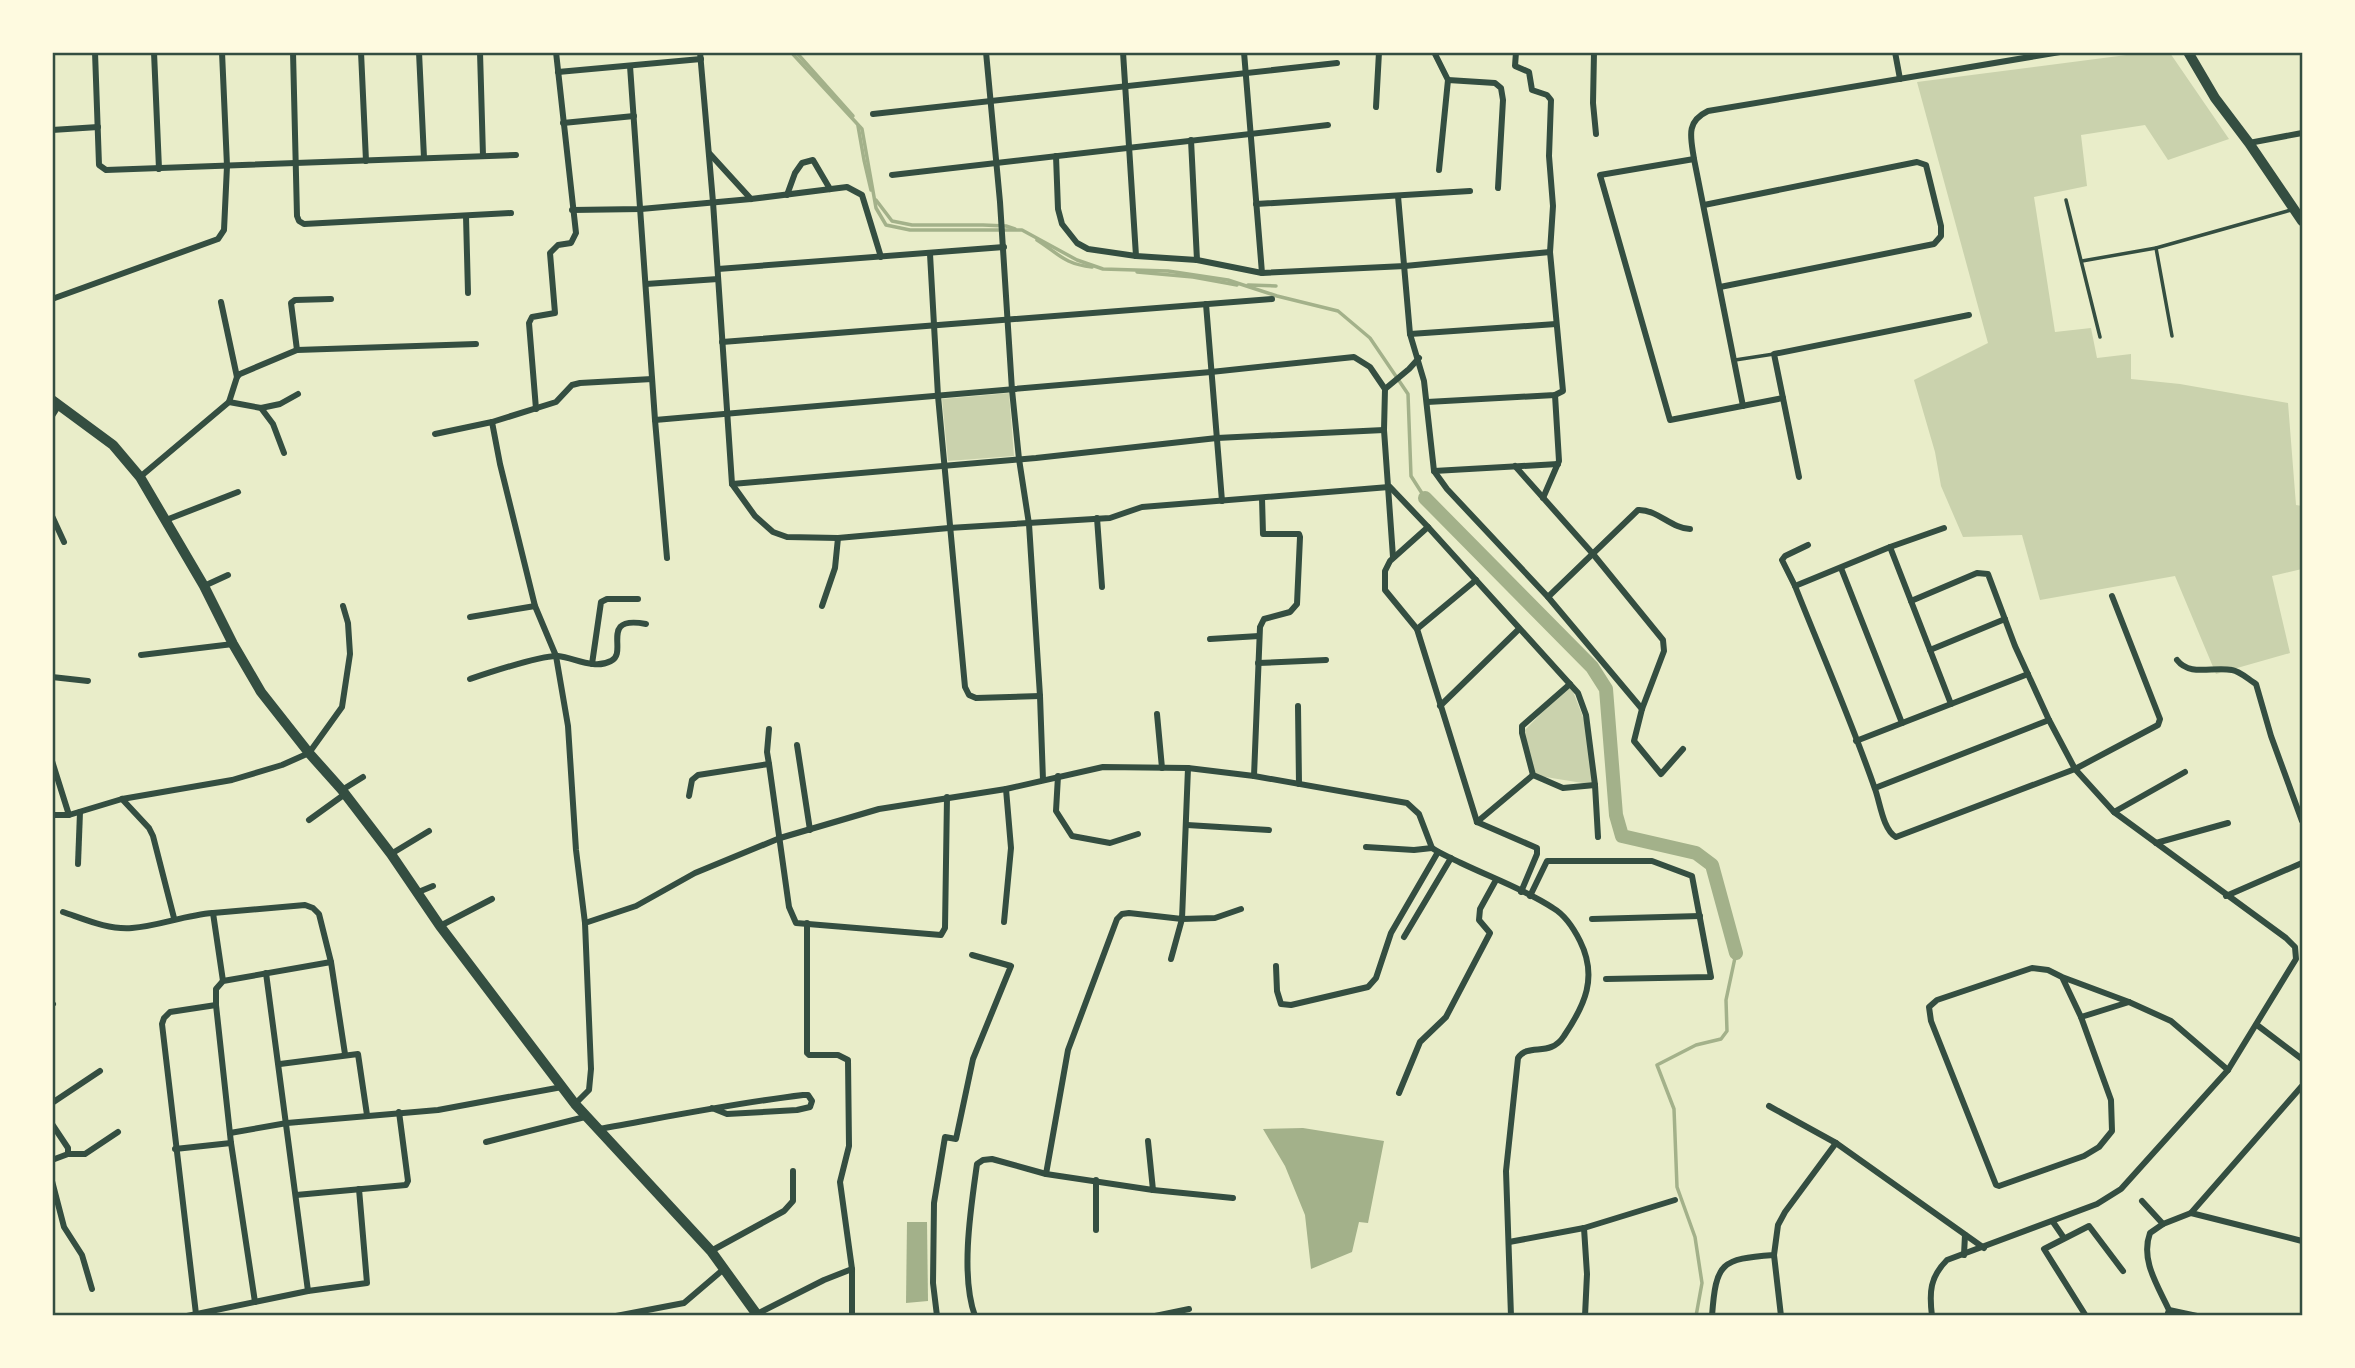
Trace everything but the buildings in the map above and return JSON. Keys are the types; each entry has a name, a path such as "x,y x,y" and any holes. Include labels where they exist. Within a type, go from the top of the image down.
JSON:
{"main road":[{"path":"2188,52 2215,98 2299,208 2302,221"},
{"path":"56,403 113,445 140,477 204,586 261,692 391,854 440,926 585,1117 711,1251 757,1315"}],"street":[{"path":"95,52 99,164 103,169 516,155"},
{"path":"154,52 159,169"},
{"path":"52,299 218,239 224,230 227,166 222,52"},
{"path":"293,52 299,221 304,224 511,213"},
{"path":"361,52 366,161"},
{"path":"419,52 424,158"},
{"path":"480,52 483,156"},
{"path":"536,409 529,323 532,317 555,313 550,253 558,245 571,243 576,233 556,52"},
{"path":"986,52 1004,247 1018,459 1028,524 1041,696 1044,780"},
{"path":"1124,52 1136,256"},
{"path":"1244,52 1262,273"},
{"path":"1376,107 1379,52"},
{"path":"1434,52 1448,80 1439,170"},
{"path":"1427,402 1562,393 1550,253 1553,206 1549,156 1551,100 1547,94 1532,90 1530,72 1515,66 1517,52"},
{"path":"1594,52 1593,103 1596,134"},
{"path":"1895,52 1900,79"},
{"path":"1744,406 1695,159 1692,126 1695,120 1708,111 2060,52"},
{"path":"558,72 700,56 719,279 732,484 755,516 773,532 788,537 838,538 1110,518 1142,507 1389,487 1429,527 1570,684 1584,705 1595,785 1598,837"},
{"path":"873,114 1337,63"},
{"path":"630,66 667,558"},
{"path":"1448,80 1495,83 1501,88 1503,100 1498,188"},
{"path":"563,123 634,116"},
{"path":"892,175 1328,125"},
{"path":"52,130 98,127"},
{"path":"2249,144 2302,133"},
{"path":"1191,141 1197,260"},
{"path":"709,153 751,199"},
{"path":"1056,156 1058,209 1062,224 1077,243 1087,249 1197,260 1262,273 1405,266 1550,253"},
{"path":"1695,159 1600,175 1670,420 1783,398"},
{"path":"788,195 795,173 802,163 813,160 830,189"},
{"path":"1704,205 1917,162 1926,165 1941,226 1941,236 1934,244 1720,287"},
{"path":"572,210 641,209 847,187 862,195 881,257"},
{"path":"1256,204 1470,191"},
{"path":"1398,196 1410,334 1419,358 1427,402 1434,471 1447,489 1548,597 1642,709"},
{"path":"466,216 468,293"},
{"path":"718,269 1004,247"},
{"path":"930,254 949,528 967,692 976,698 1041,696"},
{"path":"646,284 719,279"},
{"path":"297,350 291,303 295,300 331,299"},
{"path":"722,342 1272,299"},
{"path":"140,477 229,402 237,377 221,302"},
{"path":"1206,304 1222,501"},
{"path":"1799,477 1774,354 1969,315"},
{"path":"1410,334 1556,324"},
{"path":"237,377 297,350 476,344"},
{"path":"655,420 1012,390 1354,357 1370,366 1385,389 1384,429 1393,557"},
{"path":"1385,389 1419,358"},
{"path":"435,434 492,422 556,402 572,385 652,379"},
{"path":"229,402 261,408 280,404 298,394"},
{"path":"1544,498 1558,464 1555,395"},
{"path":"52,415 56,403"},
{"path":"261,408 273,424 284,453"},
{"path":"492,422 535,606 556,656 568,726 576,850 585,923 591,1069 589,1090 575,1104"},
{"path":"732,484 945,466 1217,438 1384,429"},
{"path":"1434,471 1558,464"},
{"path":"1515,466 1593,554 1663,640 1664,651 1642,709 1634,741 1661,774 1683,748"},
{"path":"166,520 239,492"},
{"path":"1255,776 1259,636 1262,620 1290,612 1297,604 1299,591 1299,534 1263,534 1262,498"},
{"path":"1548,597 1639,510 1646,510 1680,527 1690,529"},
{"path":"52,516 65,542"},
{"path":"1097,519 1102,587"},
{"path":"1429,527 1393,557 1385,571 1385,590 1417,629 1477,822 1537,848 1521,892"},
{"path":"1795,586 1944,528"},
{"path":"822,606 835,568 838,538"},
{"path":"1808,545 1788,554 1782,560 1795,586 1875,788 1887,826 1896,837 2075,769 2159,723 2160,719 2112,596"},
{"path":"1890,547 1951,704"},
{"path":"1841,568 1902,723"},
{"path":"1911,601 1978,573 1985,572 1990,576 2004,618 2028,674 2075,769 2114,812 2286,938 2295,947 2297,959 2228,1070 2122,1189 2097,1204 2053,1222 1947,1260 1934,1276 1930,1299 1932,1315"},
{"path":"204,586 228,575"},
{"path":"1417,629 1476,580"},
{"path":"592,664 601,602 607,599 638,599"},
{"path":"52,814 69,814 122,799 232,780 282,765 309,753 342,707 350,654 344,606"},
{"path":"470,617 535,606"},
{"path":"1930,650 2004,618"},
{"path":"470,679 556,656 592,664 614,659 618,633 624,623 646,624"},
{"path":"1440,706 1519,629"},
{"path":"1210,639 1259,636"},
{"path":"141,655 233,644"},
{"path":"1258,663 1326,660"},
{"path":"2177,660 2190,669 2231,669 2256,684 2271,736 2302,821"},
{"path":"1856,741 2028,674"},
{"path":"52,677 88,681"},
{"path":"1533,775 1522,726 1570,684"},
{"path":"1298,706 1299,784"},
{"path":"1157,714 1163,768"},
{"path":"1875,788 2049,720"},
{"path":"769,729 767,751 789,907 796,923 939,936 943,934 947,797"},
{"path":"797,745 810,830"},
{"path":"52,761 69,814"},
{"path":"689,796 692,780 698,775 769,764"},
{"path":"585,923 636,906 695,873 780,838 879,809 1006,789 1103,767 1188,768 1255,776 1407,803 1419,814 1435,850"},
{"path":"1171,960 1182,919 1188,768"},
{"path":"2114,812 2185,772"},
{"path":"1477,822 1533,775"},
{"path":"1533,775 1563,788 1595,785"},
{"path":"1058,776 1056,811 1072,836 1110,843 1138,834"},
{"path":"309,820 363,777"},
{"path":"1004,922 1011,848 1006,789"},
{"path":"122,799 153,836 174,918"},
{"path":"78,864 80,811"},
{"path":"2156,843 2228,823"},
{"path":"1187,825 1269,830"},
{"path":"391,854 429,831"},
{"path":"1366,847 1435,850 1555,908 1573,927 1588,957 1590,979 1584,1000 1558,1045 1526,1051 1518,1058 1506,1171 1511,1315"},
{"path":"1276,966 1281,1004 1291,1005 1368,987 1376,978 1391,933 1435,850"},
{"path":"1404,937 1451,858"},
{"path":"1530,896 1547,861 1652,861 1692,876 1711,977 1606,979"},
{"path":"2226,896 2302,863"},
{"path":"1399,1093 1420,1042 1446,1017 1490,933 1479,920 1480,909 1496,880"},
{"path":"416,893 433,887"},
{"path":"440,926 492,900"},
{"path":"63,912 96,923 135,928 174,918 213,913 310,906 319,914 331,962 345,1054"},
{"path":"1046,1174 1068,1050 1117,919 1122,914 1129,913 1182,919 1215,918 1241,909"},
{"path":"213,913 223,981"},
{"path":"1592,919 1700,916"},
{"path":"807,923 807,1053 842,1055 848,1060 849,1146 840,1182 852,1269 852,1315"},
{"path":"937,1315 933,1283 934,1203 946,1137 956,1139 973,1059 1011,966 972,955"},
{"path":"255,1302 231,1143 216,989 223,981 331,962"},
{"path":"2062,977 2081,1017 2111,1100 2112,1130 2099,1147 2084,1156 1996,1185 1931,1021 1929,1006 1937,1000 2032,968 2048,970 2171,1021 2228,1070"},
{"path":"266,973 308,1291"},
{"path":"2081,1017 2129,1002"},
{"path":"196,1314 162,1021 170,1012 216,1005"},
{"path":"2257,1025 2302,1059"},
{"path":"280,1064 357,1054 360,1056 367,1115"},
{"path":"52,1104 100,1071"},
{"path":"230,1133 287,1123 438,1110 562,1087"},
{"path":"2197,1315 2168,1313 2147,1254 2150,1233 2163,1224 2191,1213 2301,1091"},
{"path":"597,1130 712,1108 803,1095 812,1101 810,1107 797,1110 727,1114 712,1108"},
{"path":"1769,1106 1836,1143 1984,1248"},
{"path":"296,1195 407,1184 399,1112"},
{"path":"486,1142 585,1117"},
{"path":"52,1124 68,1148 68,1154"},
{"path":"52,1160 68,1154 85,1154 118,1132"},
{"path":"1148,1141 1153,1189"},
{"path":"175,1149 231,1143"},
{"path":"1781,1315 1774,1255 1778,1225 1836,1143"},
{"path":"975,1315 969,1285 969,1238 977,1164 983,1160 992,1159 1046,1174 1233,1198"},
{"path":"711,1251 785,1211 793,1201 793,1171"},
{"path":"1096,1230 1097,1180"},
{"path":"52,1181 64,1227 82,1255 92,1289"},
{"path":"187,1315 308,1291 367,1283 359,1189"},
{"path":"1508,1242 1584,1228 1675,1200"},
{"path":"2142,1201 2163,1224"},
{"path":"2191,1213 2302,1241"},
{"path":"2053,1222 2064,1238"},
{"path":"2087,1315 2044,1249 2089,1226 2123,1272"},
{"path":"1584,1228 1587,1275 1585,1315"},
{"path":"1964,1255 1965,1235"},
{"path":"1712,1315 1714,1286 1721,1268 1735,1259 1774,1255"},
{"path":"617,1315 684,1303 725,1269"},
{"path":"757,1315 824,1280 852,1269"},
{"path":"1155,1315 1189,1309"}],"lane":[{"path":"2067,200 2099,337"},
{"path":"2082,261 2156,248 2299,208"},
{"path":"2156,248 2172,336"},
{"path":"1734,360 1774,354"}],"shaded area":[{"path":"2142,53 2170,53 2229,139 2168,160 2145,125 2081,135 2087,186 2034,197 2055,332 2091,328 2097,358 2131,354 2131,379 2180,384 2288,403 2296,505 2302,506 2302,569 2272,576 2290,653 2216,674 2175,576 2040,600 2022,535 1963,537 1941,486 1935,452 1914,380 1988,343 1917,82"},
{"path":"1009,393 1014,456 948,461 942,399"},
{"path":"1570,684 1587,727 1595,785 1533,775 1522,733"},
{"path":"1303,1128 1384,1141 1368,1223 1359,1222 1352,1252 1311,1269 1305,1215 1285,1166 1263,1129"},
{"path":"907,1222 927,1222 928,1301 906,1303"}],"waterway":[{"path":"791,52 862,129 876,208 886,225 910,230 1022,230 1077,260 1103,269 1168,271 1228,280 1277,296 1338,311 1370,338 1408,394 1411,476 1425,498"},
{"path":"796,52 853,116"},
{"path":"858,126 871,190"},
{"path":"876,200 892,221 912,225 983,225 1015,229"},
{"path":"1037,240 1068,261 1092,267"},
{"path":"1137,272 1193,277 1237,285"},
{"path":"1248,285 1276,286"},
{"path":"1425,498 1592,667 1606,689 1616,815 1622,836 1696,853 1712,865 1736,953"},
{"path":"1696,1316 1702,1283 1695,1237 1677,1187 1674,1109 1657,1065 1696,1045 1721,1039 1727,1031 1726,1000 1736,953"}]}
